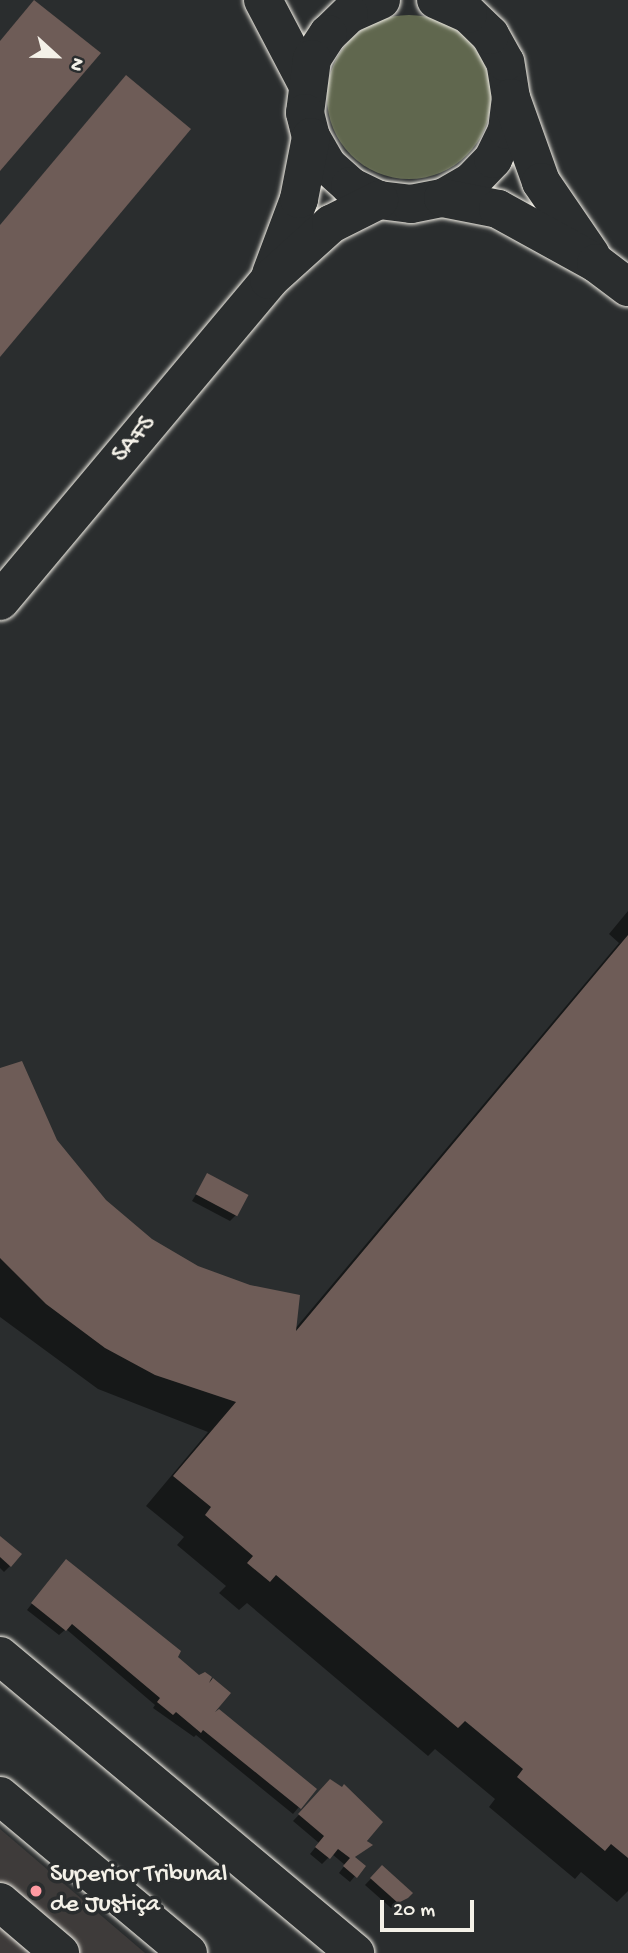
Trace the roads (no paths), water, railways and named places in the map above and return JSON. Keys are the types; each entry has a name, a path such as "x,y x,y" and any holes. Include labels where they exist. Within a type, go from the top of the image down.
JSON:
{"street":[{"path":"264,0 306,82"},
{"path":"376,0 349,14 328,34 312,59 306,82 305,113 311,137 334,172 350,186 379,200 411,204 443,198 471,182 493,159 507,130 511,98"},
{"path":"436,0 468,14 490,35 505,62 511,98 541,182 596,263"},
{"name":"SAFS","path":"269,279 299,199 311,137"},
{"path":"443,198 498,209 596,263 628,287"},
{"name":"SAFS","path":"0,601 269,279 331,224 379,200"},
{"path":"0,1656 355,1953"},
{"path":"0,1796 188,1953"},
{"path":"0,1902 60,1953"}],"place":[{"name":"Superior Tribunal de Justiça","path":"36,1891"}]}
